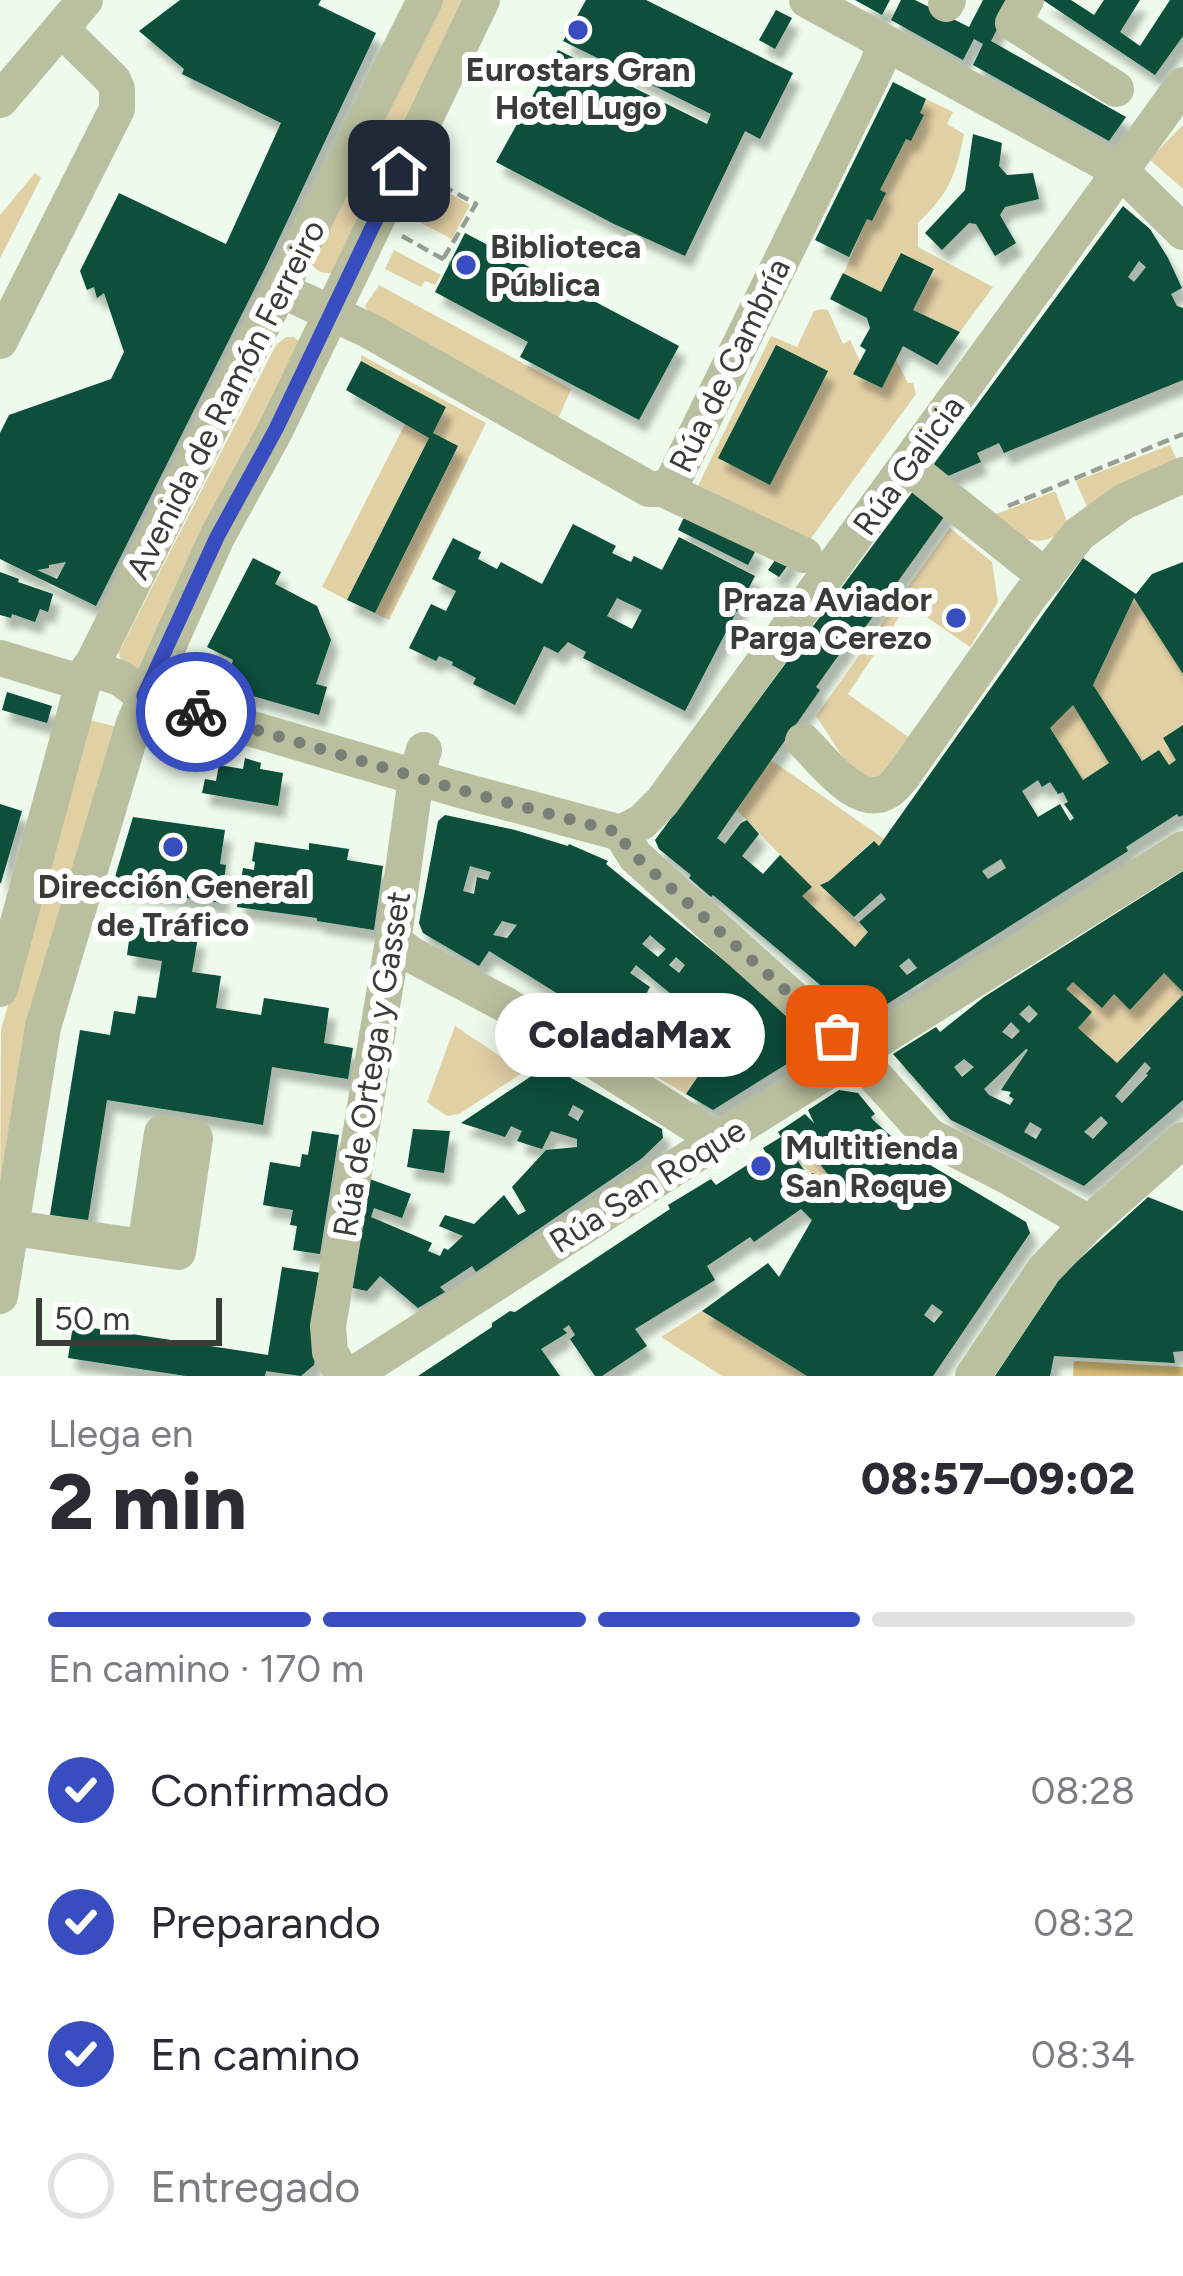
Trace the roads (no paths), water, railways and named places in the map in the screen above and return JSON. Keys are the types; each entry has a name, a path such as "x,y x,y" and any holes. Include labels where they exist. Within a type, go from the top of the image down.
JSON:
{"street":[{"path":"0,100 85,0"},
{"name":"Avenida de Ramón Ferreiro","path":"0,989 83,685 425,0"},
{"name":"Avenida de Ramón Ferreiro","path":"0,1296 43,1027 139,709 217,537 276,429 482,0"},
{"path":"806,0 1122,172 1183,232"},
{"path":"1026,0 1012,23 1116,89"},
{"path":"0,341 117,110 118,89 113,80 61,29"},
{"name":"Rúa de Cambría","path":"281,290 368,330 649,489 663,489 673,482 885,43"},
{"name":"Rúa Galicia","path":"621,833 642,822 662,802 1183,85"},
{"path":"920,476 1046,577"},
{"path":"803,741 854,791 867,796 886,793 1079,534 1123,502 1183,476"},
{"path":"663,489 804,555"},
{"path":"0,658 83,685 120,678 139,709 420,764 621,833 635,856 856,1055 928,1136 1089,1223"},
{"name":"Rúa de Ortega y Gasset","path":"351,1375 330,1352 328,1326 420,764"},
{"name":"Rúa San Roque","path":"351,1375 1183,849"},
{"path":"393,941 506,1005 718,1140"},
{"path":"973,1376 1043,1270 1089,1223 1181,1145"},
{"path":"9,1227 145,1247"}],"place":[{"name":"Eurostars Gran Hotel Lugo","path":"578,30"},
{"name":"Biblioteca Pública","path":"466,265"},
{"name":"Praza Aviador Parga Cerezo","path":"956,618"},
{"name":"Dirección General de Tráfico","path":"173,847"},
{"name":"ColadaMax","path":"837,1036"},
{"name":"Multitienda San Roque","path":"761,1166"}]}
